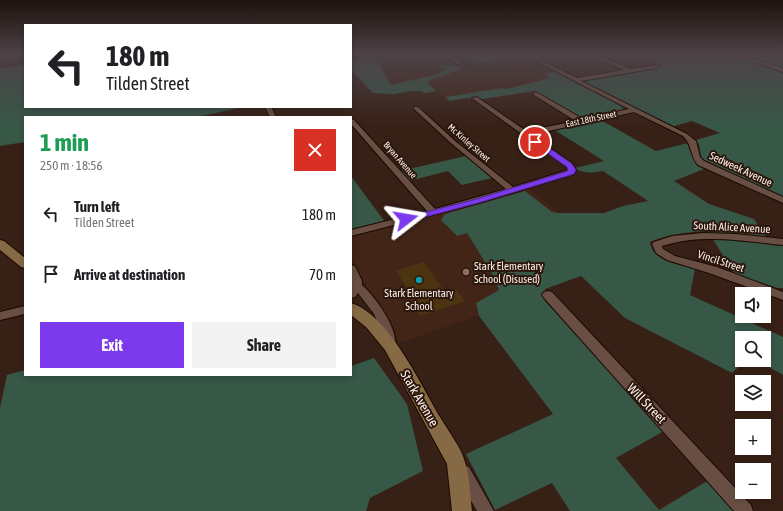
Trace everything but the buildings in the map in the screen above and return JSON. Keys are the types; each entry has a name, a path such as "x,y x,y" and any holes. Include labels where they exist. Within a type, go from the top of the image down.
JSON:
{"main road":[{"path":"0,244 24,263"},
{"path":"352,309 371,323 390,346"},
{"name":"Stark Avenue","path":"390,346 456,462"},
{"path":"456,462 462,511"}],"street":[{"name":"Sedweek Avenue","path":"572,78 685,135 692,141 696,158 707,167 783,200"},
{"path":"576,80 587,78"},
{"path":"536,94 581,121"},
{"path":"352,233 433,212 571,172 569,165 475,98"},
{"name":"Mc Kinley Street","path":"416,108 453,142 512,190"},
{"name":"East 18th Street","path":"524,134 635,110"},
{"name":"Bryan Avenue","path":"352,120 433,212"},
{"name":"South Alice Avenue","path":"657,244 665,241 694,236 724,236 783,242"},
{"name":"Vincil Street","path":"657,244 659,251 671,258 713,270 783,296"},
{"name":"Stark Avenue","path":"352,271 357,281 354,290 367,294 388,330 390,346"},
{"name":"Will Street","path":"548,295 604,358 684,441 745,511"},
{"path":"0,316 24,310"},
{"name":"Stark Avenue","path":"456,462 486,511"}],"shaded area":[{"path":"386,78 422,78 390,85"},
{"path":"436,78 550,78 507,89 502,88 445,97 427,83"},
{"name":"Stark Elementary School (Disused)","path":"528,188 614,258 533,287 540,294 400,343 352,260 352,236"}],"green space":[{"path":"0,78 24,78 24,108 238,108 202,116 24,116 24,142 0,146"},
{"path":"359,78 386,78 390,85 422,78 436,78 427,83 437,91 425,93 421,91 411,91 394,94 373,93"},
{"path":"550,78 568,78 621,105 623,108 622,111 582,118 534,91 483,99 467,98 450,101 445,97 502,88 507,89"},
{"path":"595,78 783,78 783,198 721,171 702,160 699,145 696,140 720,133 692,121 671,127 583,83 582,81"},
{"path":"599,119 656,151 688,143 693,158 704,169 674,181 709,204 754,219 772,245 783,246 783,288 778,288 734,274 708,231 679,234 650,242 652,249 661,258 674,264 695,269 690,295 735,315 735,323 752,323 770,331 735,331 735,367 738,367 732,373 625,318 581,276 545,289 545,301 664,431 616,458 659,510 709,480 735,511 570,511 552,483 495,510 466,454 553,414 479,316 476,303 499,290 493,275 467,233 457,236 441,220 445,214 525,191 552,212 558,213 604,213 623,206 648,201 603,171 589,172 575,168 604,161 553,129"},
{"path":"466,156 492,178 462,185 448,171 409,181 400,171"},
{"path":"352,177 385,222 352,230"},
{"path":"771,332 783,337 783,375 769,367 771,367"},
{"path":"374,358 407,404 423,471 370,498 366,511 0,511 0,408 7,375 24,370 24,376 352,376 352,366"}],"place":[{"name":"Stark Elementary School (Disused)","path":"466,272"},
{"name":"Stark Elementary School","path":"419,280"}],"route":[{"path":"406,219 476,201 571,172 572,170 569,165 535,142"}]}
